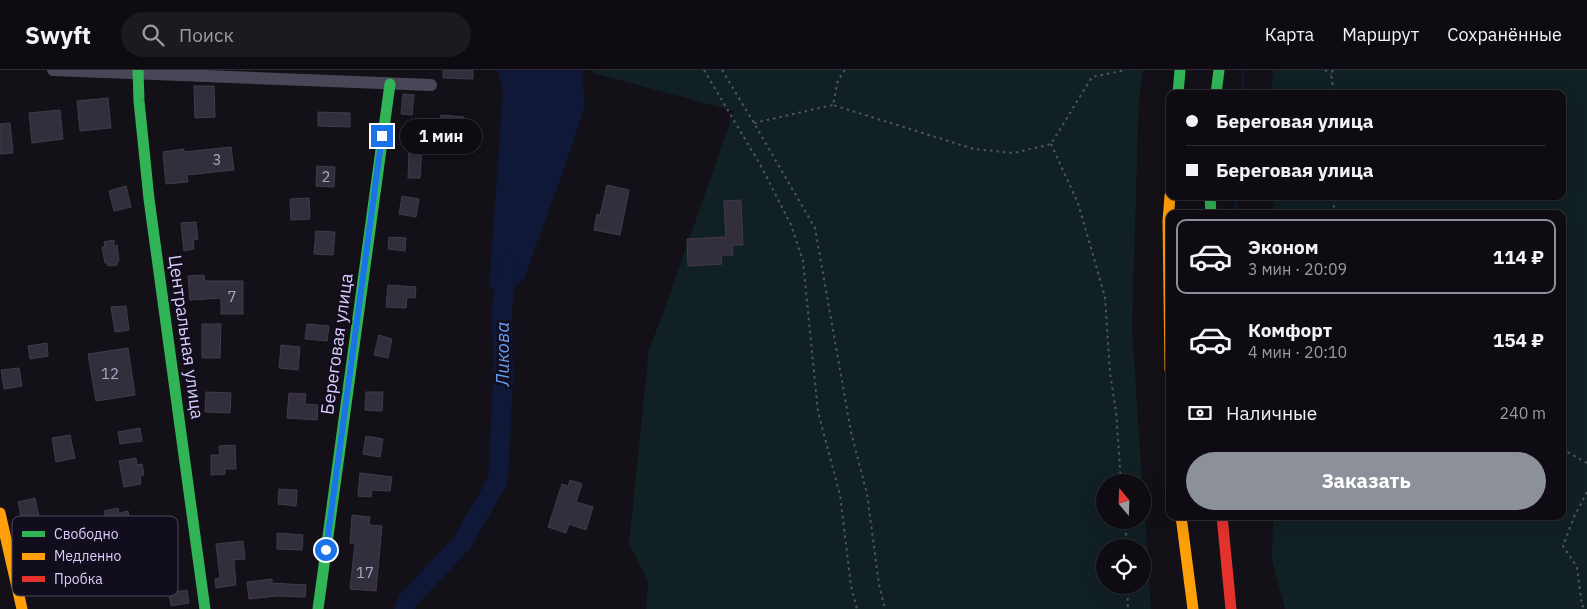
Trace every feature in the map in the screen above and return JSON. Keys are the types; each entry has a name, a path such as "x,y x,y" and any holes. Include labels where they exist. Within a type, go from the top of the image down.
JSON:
{"main road":[{"path":"1178,90 1180,70"},
{"path":"1216,90 1219,70"},
{"name":"Центральная улица","path":"138,72 139,101 149,199 205,609"},
{"name":"Береговая улица","path":"318,609 390,84"},
{"path":"0,513 12,565"},
{"path":"1182,520 1193,609"},
{"path":"1222,520 1231,609"},
{"path":"19,596 22,609"}],"street":[{"path":"52,70 430,85"}],"path":[{"path":"704,70 761,166 791,225 803,261 818,412 840,495 851,586 857,609"},
{"path":"722,70 815,228 851,432 868,494 879,584 885,609"},
{"path":"833,106 838,80 845,70"},
{"path":"754,123 833,106 974,149 1014,153 1051,144 1092,77 1126,70"},
{"path":"1325,70 1332,74"},
{"path":"1332,70 1334,90"},
{"path":"1051,144 1078,203 1105,297 1110,374 1116,411 1120,474"},
{"path":"1566,450 1587,463"},
{"path":"1587,492 1574,517 1563,546 1577,567 1582,606 1587,607"},
{"path":"1127,594 1128,609"}],"shaded area":[{"path":"593,70 1143,70 1139,97 1132,325 1141,474 1096,474 1096,529 1146,529 1147,539 1096,539 1096,594 1150,594 1151,609 646,609 648,581 629,543 649,349 734,111 593,73"},
{"path":"1273,70 1587,70 1587,609 1285,609 1272,560 1273,520 1566,520 1566,210 1274,210 1273,200 1566,200 1566,90 1271,90"}],"water":[{"path":"497,70 582,70 585,106 524,279 504,289 489,287 503,91"}],"building":[{"path":"443,70 473,70 473,79 443,78"},
{"path":"194,86 214,86 215,117 195,118"},
{"path":"403,94 414,95 412,115 401,114"},
{"path":"108,98 111,128 80,131 77,101"},
{"path":"60,110 63,139 32,143 29,113"},
{"path":"318,112 350,113 350,127 318,126"},
{"path":"441,115 464,117 462,141 439,139"},
{"path":"10,123 13,153 0,154 0,124"},
{"path":"231,147 234,170 187,175 188,182 166,184 163,152 184,149 184,152"},
{"path":"409,149 422,150 420,178 408,178"},
{"path":"317,166 335,167 334,187 316,186"},
{"path":"607,185 629,190 620,235 594,230 597,214 600,215"},
{"path":"126,186 131,207 114,211 109,191"},
{"path":"402,196 419,199 416,217 399,214"},
{"path":"309,198 310,219 291,220 290,199"},
{"path":"741,200 743,245 732,245 733,255 721,255 722,264 688,266 687,239 726,237 724,201"},
{"path":"196,222 198,239 193,240 194,249 184,251 181,223"},
{"path":"316,231 335,232 333,255 314,254"},
{"path":"389,237 406,238 405,251 388,249"},
{"path":"114,240 114,246 117,245 119,261 117,265 108,266 105,263 102,247 105,247 104,242"},
{"path":"204,275 205,281 243,281 243,314 221,314 221,298 190,300 188,276"},
{"path":"388,285 416,287 415,298 407,297 406,308 386,307"},
{"path":"126,306 129,330 115,332 111,307"},
{"path":"202,324 221,324 220,358 202,358"},
{"path":"307,324 329,326 327,341 305,339"},
{"path":"379,335 392,339 388,358 374,355"},
{"path":"47,343 48,356 30,359 28,346"},
{"path":"281,345 300,347 298,370 279,368"},
{"path":"128,348 135,395 96,401 88,354"},
{"path":"19,368 22,386 4,389 1,370"},
{"path":"206,392 231,393 230,413 205,412"},
{"path":"366,392 383,392 382,411 365,410"},
{"path":"289,393 306,394 305,404 318,405 317,420 287,418"},
{"path":"140,428 142,441 120,444 118,432"},
{"path":"70,435 75,458 56,462 52,438"},
{"path":"366,436 383,439 380,457 363,454"},
{"path":"235,445 236,469 225,469 225,474 211,475 211,455 220,455 219,446"},
{"path":"136,458 137,465 142,464 144,475 140,476 141,484 124,487 119,461"},
{"path":"360,473 392,477 390,491 372,490 371,497 358,496"},
{"path":"570,480 582,484 576,502 593,507 586,530 569,524 566,533 548,527 562,484 568,486"},
{"path":"279,489 297,490 296,506 278,504"},
{"path":"35,498 39,516 21,516 18,502"},
{"path":"118,508 119,513 128,511 129,516 105,516 104,511"},
{"path":"352,515 370,517 369,525 382,526 376,591 350,589 355,543 350,543"},
{"path":"277,533 303,535 302,550 277,549"},
{"path":"243,541 245,559 234,560 236,585 216,588 215,579 220,578 216,544"},
{"path":"272,579 272,583 306,585 305,597 278,596 249,599 247,582"},
{"path":"187,590 189,603 171,606 169,596 178,596 178,592"}],"waterway":[{"path":"1242,90 1243,70"},
{"path":"1235,210 1236,200"},
{"name":"Ликова","path":"404,609 408,600 461,544 498,481 503,378 502,305 508,264"}],"traffic: fast":[{"path":"138,70 139,101 149,199 205,609"},
{"path":"1178,90 1180,70"},
{"path":"1216,90 1219,70"},
{"path":"318,609 390,84"},
{"path":"1210,200 1211,210"}],"traffic: slow":[{"path":"1169,210 1170,200"},
{"path":"0,513 12,565"},
{"path":"1182,520 1193,609"},
{"path":"19,596 22,609"}],"traffic: jam":[{"path":"1222,520 1231,609"}],"route":[{"path":"326,550 382,136"}]}
